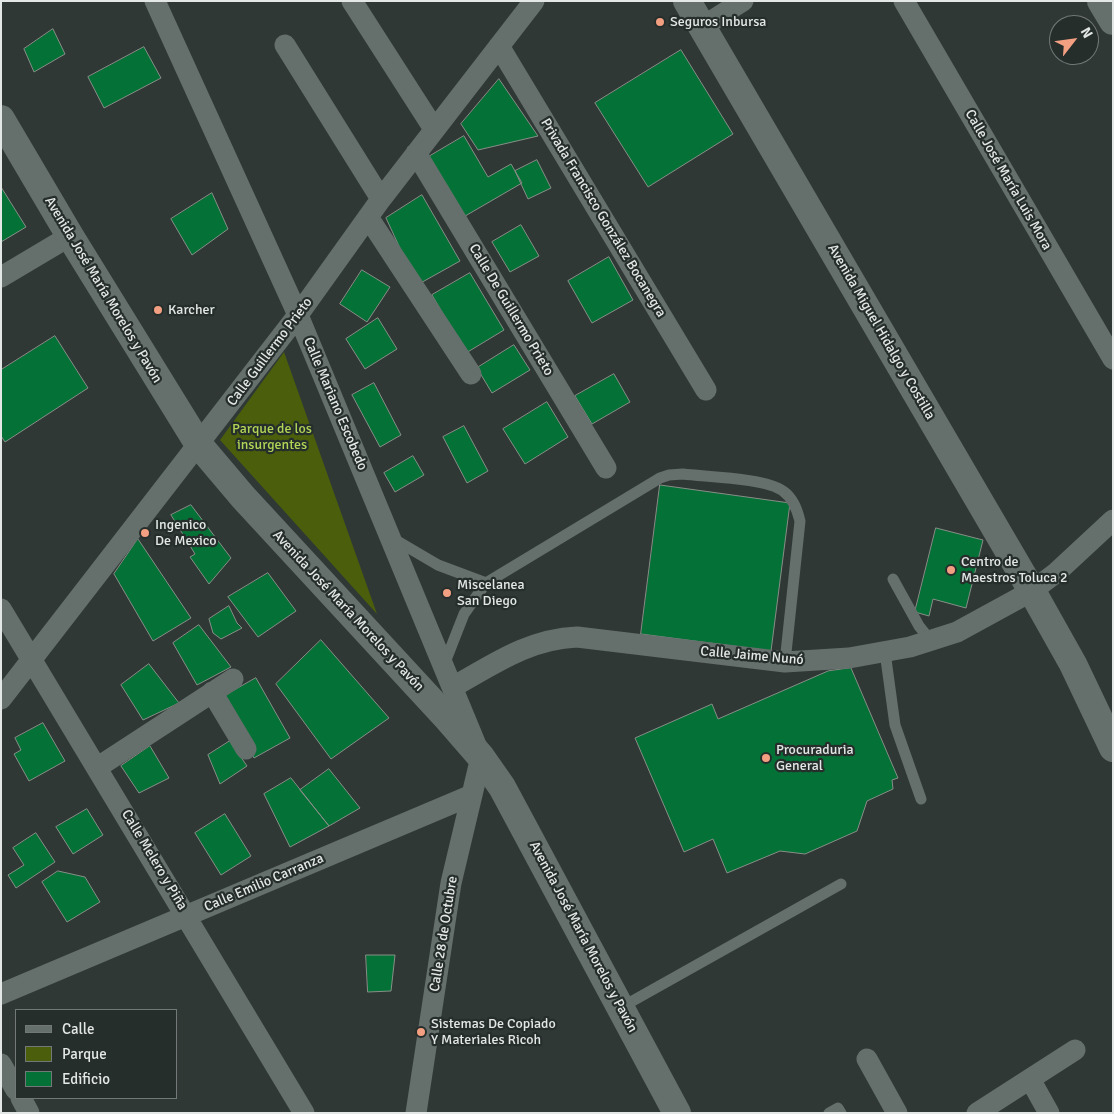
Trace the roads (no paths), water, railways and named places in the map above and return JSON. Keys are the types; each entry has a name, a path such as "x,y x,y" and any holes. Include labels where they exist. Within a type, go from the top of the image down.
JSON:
{"main road":[{"name":"Avenida Miguel Hidalgo y Costilla","path":"687,1 1032,591 1073,664 1113,748"},
{"path":"1101,1 1113,21"},
{"name":"Avenida José María Morelos y Pavón","path":"1,119 70,236 199,445 243,497 481,756 502,787 677,1113"},
{"name":"Avenida Miguel Hidalgo y Costilla","path":"1073,664 1098,685 1113,704"}],"street":[{"name":"Calle Mariano Escobedo","path":"155,1 298,315 481,756"},
{"path":"352,1 434,129"},
{"name":"Calle Guillermo Prieto","path":"1,698 199,445 298,315 380,199 534,1"},
{"path":"702,28 744,1"},
{"name":"Calle José María Luis Mora","path":"904,1 1113,359"},
{"path":"285,45 380,199"},
{"name":"Privada Francisco González Bocanegra","path":"499,46 706,390"},
{"name":"Calle De Guillermo Prieto","path":"416,152 606,468"},
{"path":"368,217 471,374"},
{"path":"1,277 70,236"},
{"name":"Calle Jaime Nunó","path":"453,687 516,652 535,643 556,638 576,637 785,662 817,661 885,652 931,641 982,619 1032,591 1058,572 1113,520"},
{"name":"Calle Melero y Piña","path":"1,609 98,767 304,1113"},
{"path":"98,767 233,679"},
{"path":"212,692 246,749"},
{"name":"Calle 28 de Octubre","path":"416,1113 451,884 481,756"},
{"name":"Calle Emilio Carranza","path":"1,994 472,795"},
{"path":"977,1113 1075,1050"},
{"path":"867,1060 897,1113"},
{"path":"1,1064 15,1088"},
{"path":"1030,1079 1049,1113"},
{"path":"21,1099 29,1113"}],"lane":[{"path":"444,666 464,614 486,583 669,475 683,474 767,483 777,487 788,496 797,510 800,521 785,662"},
{"path":"390,538 438,565 486,583"},
{"path":"893,579 908,608 931,641"},
{"path":"885,652 895,726 921,799"},
{"path":"620,1008 841,884"},
{"path":"829,1113 838,1108 841,1113"}],"place":[{"name":"Seguros Inbursa","path":"660,22"},
{"name":"Karcher","path":"158,310"},
{"name":"Ingenico De Mexico","path":"145,533"},
{"name":"Centro de Maestros Toluca 2","path":"951,570"},
{"name":"Miscelanea San Diego","path":"447,593"},
{"name":"Procuraduria General","path":"766,758"},
{"name":"Sistemas De Copiado Y Materiales Ricoh","path":"421,1032"}],"park label":[{"name":"Parque de los insurgentes","path":"272,438"}]}
